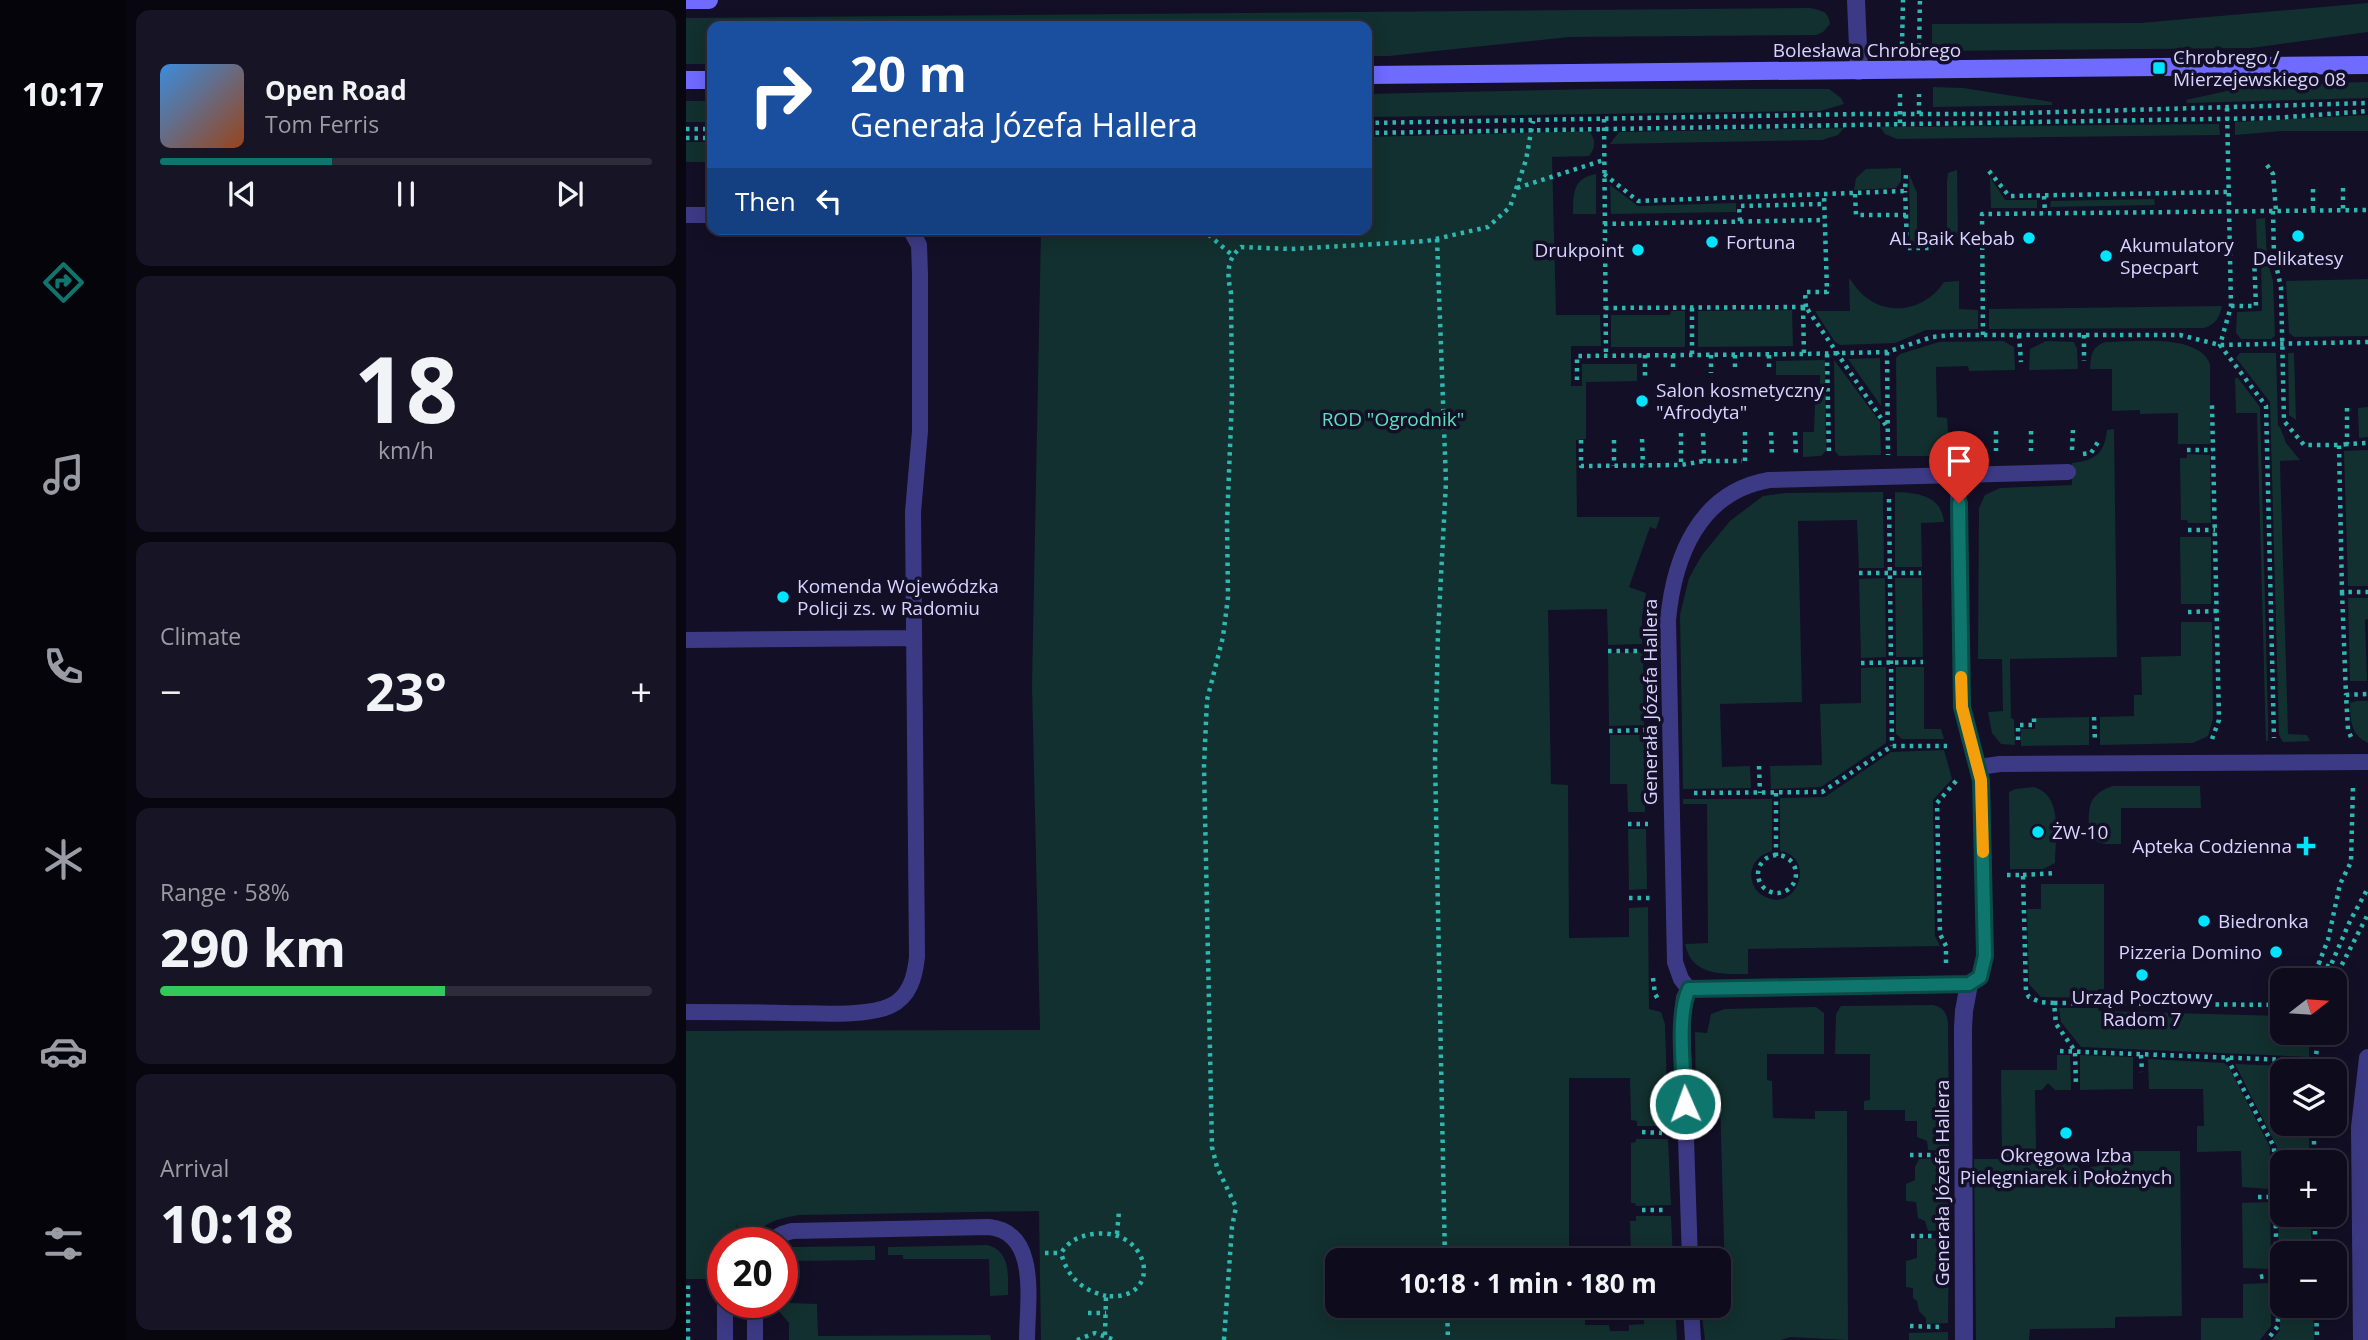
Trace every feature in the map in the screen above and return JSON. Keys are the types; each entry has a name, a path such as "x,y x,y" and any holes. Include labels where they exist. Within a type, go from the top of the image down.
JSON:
{"street":[{"path":"686,0 709,0"},
{"path":"1856,0 1859,71"},
{"name":"Bolesława Chrobrego","path":"1372,75 2368,65"},
{"path":"686,80 707,80"},
{"name":"Generała Józefa Hallera","path":"1958,1334 1963,1028 1969,984"},
{"path":"2362,1340 2359,1170 2361,1106 2368,1058"}],"lane":[{"path":"686,215 707,215"},
{"path":"686,1012 873,1011 891,1006 905,994 915,978 913,512 920,431 920,274 919,245 913,235"},
{"name":"Generała Józefa Hallera","path":"1689,989 1681,979 1675,962 1667,652 1671,592 1684,550 1703,520 1712,508 1729,494 1769,480 2068,472"},
{"name":"Generała Józefa Hallera","path":"1958,477 1962,707 1979,767 1983,808 1985,956 1980,977 1969,984"},
{"path":"686,640 914,638"},
{"path":"1979,767 1996,764 2368,762"},
{"path":"1690,1248 1682,1016 1684,998 1689,989 1969,984"},
{"path":"798,1231 989,1227 1002,1229 1016,1241 1024,1256 1027,1340"},
{"path":"725,1318 726,1340"},
{"path":"755,1318 755,1340"},
{"path":"1692,1318 1693,1340"}],"path":[{"path":"1372,123 2003,114 2368,103"},
{"path":"2220,345 2231,306 2227,108"},
{"path":"1372,133 2274,118 2368,111"},
{"path":"1604,118 1606,355"},
{"path":"1224,1340 1232,1227 1236,1207 1217,1167 1212,1147 1204,766 1207,700 1223,637 1228,597 1227,522 1232,398 1231,293 1228,278 1232,255 1241,247 1304,248 1402,243 1437,239 1488,227 1510,208 1526,160 1532,121"},
{"path":"686,129 707,129"},
{"path":"686,138 707,138"},
{"path":"1517,188 1604,160"},
{"path":"2267,165 2273,174 2274,256 2281,287 2284,421 2304,445 2368,443"},
{"path":"1989,171 2009,196 2228,192"},
{"path":"1906,173 1907,248 1933,248"},
{"path":"1604,174 1638,201 1905,191"},
{"path":"2343,188 2343,210"},
{"path":"2313,189 2313,211"},
{"path":"1855,194 1856,215 1906,215"},
{"path":"1804,354 1805,292 1828,292 1824,195"},
{"path":"2044,195 2045,213"},
{"path":"1740,221 1739,206 1825,204"},
{"path":"1983,335 1982,214 2368,210"},
{"path":"1604,224 1825,220"},
{"path":"1209,235 1232,255"},
{"path":"1437,239 1446,482 1435,761 1445,1248"},
{"path":"2231,306 2256,306 2254,256"},
{"path":"1605,309 1804,307"},
{"path":"1804,307 1888,427"},
{"path":"1692,308 1692,355"},
{"path":"2020,335 2021,362"},
{"path":"2084,335 2084,361"},
{"path":"1577,380 1577,356 1887,352 1932,337 2180,335 2220,345 2368,342"},
{"path":"2220,345 2266,406 2275,762"},
{"path":"1887,352 1892,746"},
{"path":"1818,460 1829,460 1827,354"},
{"path":"1645,355 1645,376"},
{"path":"1672,355 1673,372"},
{"path":"1711,355 1711,373"},
{"path":"1735,355 1735,372"},
{"path":"1769,355 1769,372"},
{"path":"2209,744 2219,720 2212,405"},
{"path":"2347,408 2347,444"},
{"path":"2072,455 2073,430"},
{"path":"1996,431 1996,457"},
{"path":"2031,431 2031,457"},
{"path":"1745,432 1745,461"},
{"path":"1771,432 1772,461"},
{"path":"1795,432 1797,460"},
{"path":"1681,433 1681,464"},
{"path":"1703,433 1704,461"},
{"path":"1642,439 1643,465"},
{"path":"1581,440 1581,466 1758,461"},
{"path":"1614,440 1614,466"},
{"path":"2339,445 2346,695 2348,730 2355,741"},
{"path":"2187,450 2213,450"},
{"path":"2188,530 2215,530"},
{"path":"1859,573 1921,573"},
{"path":"2342,592 2368,592"},
{"path":"2188,612 2217,611"},
{"path":"1608,651 1646,650"},
{"path":"1861,663 1923,662"},
{"path":"2346,695 2368,694"},
{"path":"2094,717 2096,750"},
{"path":"2018,736 2018,725 2034,726 2034,718"},
{"path":"1609,731 1648,730"},
{"path":"1670,793 1822,792 1892,746 1947,745 1951,754"},
{"path":"1759,766 1760,793"},
{"path":"1947,985 1946,947 1940,934 1937,803 1956,780"},
{"path":"1776,793 1776,856"},
{"path":"2316,968 2328,940 2340,884 2351,862 2353,799"},
{"path":"1628,824 1650,824"},
{"path":"1776,856 1789,860 1795,872 1792,886 1780,893 1767,890 1758,880 1760,866 1764,860 1776,856"},
{"path":"2004,874 2055,873"},
{"path":"2023,875 2028,997 2054,1003 2270,1005"},
{"path":"2318,962 2330,967 2367,891"},
{"path":"1629,898 1651,898"},
{"path":"2340,968 2368,915"},
{"path":"2054,1003 2056,1024 2075,1051 2076,1085"},
{"path":"2060,1051 2270,1059"},
{"path":"2141,1055 2142,1072"},
{"path":"2227,1058 2274,1150"},
{"path":"1642,1132 1673,1133"},
{"path":"1910,1155 1952,1155"},
{"path":"2258,1197 2270,1197"},
{"path":"1642,1210 1676,1210"},
{"path":"1117,1234 1119,1211"},
{"path":"1103,1233 1117,1234 1135,1247 1144,1271 1141,1283 1129,1295 1121,1298 1106,1296 1092,1292 1072,1278 1061,1253 1074,1239 1103,1233"},
{"path":"1911,1236 1952,1236"},
{"path":"2260,1277 2270,1275"},
{"path":"688,1281 688,1340"},
{"path":"1105,1335 1106,1296"},
{"path":"1088,1313 1106,1313"},
{"path":"1447,1318 1448,1340"},
{"path":"2267,1340 2278,1326 2278,1318"},
{"path":"2316,1318 2317,1340"},
{"path":"1909,1326 1958,1334"},
{"path":"1077,1340 1095,1333 1115,1340"}],"green space":[{"path":"2368,3 2368,32 2251,48 1932,51 1932,24 2140,23"},
{"path":"1810,8 1824,12 1830,24 1816,35 1570,37 1372,56 1372,21 707,21 707,64 686,64 686,18"},
{"path":"2368,82 2368,98 2187,103 2186,100 2254,85"},
{"path":"1933,87 1963,88 2052,102 2052,105 1933,107"},
{"path":"1598,89 1829,89 1841,98 1844,104 1820,111 1372,117 1372,94"},
{"path":"686,101 707,101 707,122 686,122"},
{"path":"2368,115 2368,131 2282,131 2235,135 2235,122"},
{"path":"2219,124 2220,135 1897,139 1885,134 1880,127"},
{"path":"1844,128 1838,135 1822,140 1610,144 1619,132"},
{"name":"ROD \"Ogrodnik\"","path":"1589,131 1593,137 1593,150 1589,156 1552,157 1556,315 1600,315 1601,346 1571,346 1571,386 1582,386 1582,364 1637,364 1637,381 1586,382 1586,439 1576,440 1577,517 1660,517 1656,529 1650,527 1629,587 1646,593 1642,617 1642,644 1608,645 1607,609 1548,610 1551,784 1568,785 1569,938 1629,937 1629,908 1648,907 1649,1009 1661,1012 1665,1024 1668,1126 1637,1126 1637,1121 1631,1120 1630,1078 1569,1078 1569,1248 1325,1248 1325,1318 1585,1318 1585,1325 1609,1325 1610,1331 1629,1331 1629,1325 1644,1324 1644,1318 1676,1318 1677,1340 1041,1340 1039,1211 799,1215 771,1222 764,1227 737,1227 737,1221 737,1227 707,1227 707,1279 686,1279 686,1031 1040,1030 1032,685 1041,235 1372,235 1372,137"},
{"path":"686,142 707,142 707,162 686,162"},
{"path":"1901,168 1901,181 1896,188 1854,190 1856,178 1866,169"},
{"path":"1957,170 1958,237 1947,238 1948,173"},
{"path":"1596,174 1596,214 1573,214 1576,188 1583,179"},
{"path":"1909,174 1917,193 1917,244 1910,244"},
{"path":"1990,177 2005,200 2037,200 2037,208 1991,208"},
{"path":"1610,185 1638,206 1736,203 1736,212 1611,214"},
{"path":"2154,199 2155,205 2050,207 2051,201"},
{"path":"2265,218 2267,259 2273,281 2275,336 2271,339 2241,339 2236,333 2237,312 2262,311 2261,257 2257,248 2256,219"},
{"path":"1849,278 1869,300 1892,308 1916,305 1936,292 1944,282 1959,281 1959,309 1978,310 1978,329 1926,330 1895,343 1840,345 1835,342 1815,311 1850,311"},
{"path":"2368,279 2368,336 2294,337 2289,333 2286,281"},
{"path":"2222,306 2216,320 2204,328 1989,329 1989,309"},
{"path":"1792,310 1793,346 1698,347 1698,311"},
{"path":"1671,311 1685,311 1685,347 1611,347 1611,315 1670,315"},
{"path":"2003,341 2014,347 2015,370 1969,371 1968,366 1936,367 1937,417 1947,418 1948,432 1954,432 1954,451 1948,456 1897,456 1896,358 1900,354 1939,342"},
{"path":"2046,341 2074,342 2078,369 2029,370 2030,349"},
{"path":"2164,341 2193,347 2203,354 2210,364 2210,444 2178,444 2178,413 2140,414 2140,410 2112,411 2112,369 2090,369 2093,352 2106,342"},
{"path":"2240,353 2276,353 2278,426 2286,443 2300,460 2280,461 2288,734 2307,735 2310,741 2283,742 2279,735 2270,402 2236,358"},
{"path":"2288,353 2294,353 2296,420 2289,415"},
{"path":"1880,358 1881,406 1848,359"},
{"path":"1825,360 1826,451 1821,456 1803,457 1803,432 1814,432 1815,403 1820,402 1820,375 1776,375 1776,361"},
{"path":"1834,360 1880,422 1881,455 1839,456 1835,451"},
{"path":"2235,378 2238,378 2260,407 2268,718 2266,742 2257,413 2236,413"},
{"path":"2368,407 2368,437 2359,438 2358,408"},
{"path":"2114,429 2117,657 2010,659 2011,718 2014,719 2015,745 2001,744 1992,733 1988,712 2003,711 2002,659 1978,659 1979,508 1985,495 2000,488 2072,485 2072,463 2093,458 2104,445 2107,430"},
{"path":"2368,450 2368,586 2348,586 2344,451"},
{"path":"2187,454 2210,455 2211,523 2188,523 2187,520 2181,520 2180,458 2187,458"},
{"path":"1883,492 1884,568 1859,568 1857,520 1798,521 1802,702 1720,704 1722,767 1750,766 1751,788 1683,789 1680,615 1689,578 1702,555 1730,521 1763,496 1786,493"},
{"path":"1895,492 1927,497 1942,513 1944,522 1921,523 1922,567 1895,567"},
{"path":"2180,537 2211,537 2211,604 2181,604"},
{"path":"1885,578 1886,657 1861,658 1859,579"},
{"path":"1895,578 1922,578 1923,657 1896,657"},
{"path":"2348,598 2368,598 2368,619 2365,620 2367,681 2350,681"},
{"path":"2181,622 2212,622 2213,719 2208,736 2193,743 2100,745 2100,717 2134,716 2134,695 2142,695 2141,657 2181,656"},
{"path":"1643,652 1644,725 1609,726 1608,653"},
{"path":"1886,667 1886,743 1821,787 1771,789 1770,766 1822,765 1820,704 1861,703 1861,668"},
{"path":"1896,667 1924,667 1924,729 1941,729 1944,739 1902,739 1896,734"},
{"path":"2368,701 2368,743 2358,735 2353,726 2350,703"},
{"path":"2089,717 2089,745 2021,746 2021,729 2035,729 2035,718"},
{"path":"1610,735 1644,735 1645,812 1628,812 1627,784 1610,784"},
{"path":"1944,750 1952,779 1933,800 1935,936 1940,946 1748,949 1748,974 1709,971 1694,962 1685,944 1708,943 1707,804 1683,804 1683,799 1772,799 1772,851 1758,859 1752,868 1751,878 1757,891 1768,898 1779,900 1795,890 1800,871 1791,855 1780,851 1780,798 1825,797 1891,752"},
{"path":"2112,786 2200,786 2201,808 2121,808 2121,844 2100,843 2091,834 2091,803 2102,791"},
{"path":"2034,787 2044,792 2054,808 2055,863 2043,869 2010,869 2009,792"},
{"path":"1628,829 1646,829 1647,889 1629,890"},
{"path":"2041,884 2104,884 2104,989 2098,989 2098,998 2041,997 2029,984 2027,909 2041,909"},
{"path":"1933,1005 1944,1011 1948,1023 1949,1151 1928,1150 1927,1141 1917,1137 1917,1121 1905,1121 1905,1110 1864,1110 1864,1101 1870,1100 1870,1054 1835,1054 1836,1014 1841,1006"},
{"path":"1816,1007 1824,1013 1824,1054 1767,1054 1767,1080 1772,1081 1773,1118 1815,1119 1815,1111 1847,1111 1848,1340 1790,1337 1781,1340 1705,1340 1702,1318 1731,1318 1731,1248 1724,1248 1720,1099 1696,1099 1695,1032 1707,1033 1711,1014 1725,1009"},
{"path":"2059,1008 2270,1016 2270,1045 2309,1045 2309,1057 2081,1047 2061,1022"},
{"path":"2057,1055 2070,1055 2071,1090 2055,1090 2048,1083 2042,1090 2035,1090 2036,1150 2073,1150 2074,1162 2084,1174 2091,1167 2099,1166 2098,1151 2180,1151 2182,1316 2115,1317 2115,1328 2030,1329 2029,1340 1976,1340 1974,1159 2002,1159 2001,1070 2057,1070"},
{"path":"2080,1055 2133,1057 2133,1089 2080,1090"},
{"path":"2148,1059 2224,1063 2229,1067 2270,1147 2270,1189 2242,1187 2241,1151 2197,1152 2197,1126 2204,1126 2203,1089 2149,1089"},
{"path":"2235,1064 2270,1065 2270,1133"},
{"path":"2271,1136 2309,1136 2309,1150 2277,1150"},
{"path":"1636,1139 1668,1139 1671,1205 1636,1206 1631,1203 1631,1143 1636,1142"},
{"path":"1948,1158 1948,1230 1928,1231 1925,1221 1918,1218 1916,1202 1906,1201 1906,1184 1915,1180 1915,1167 1919,1159"},
{"path":"2270,1202 2270,1269 2243,1268 2242,1203"},
{"path":"1636,1216 1671,1216 1672,1248 1631,1248 1630,1221 1636,1221"},
{"path":"2278,1227 2311,1227 2311,1241 2279,1241"},
{"path":"1949,1238 1948,1323 1926,1324 1926,1318 1913,1298 1913,1288 1906,1287 1906,1261 1917,1258 1917,1239"},
{"path":"987,1245 995,1248 1004,1258 1008,1272 1008,1295 990,1296 989,1259 903,1259 903,1255 888,1255 888,1247"},
{"path":"875,1246 875,1260 798,1261 798,1247"},
{"path":"2270,1283 2271,1326 2260,1340 2201,1340 2201,1318 2243,1318 2243,1284"},
{"path":"798,1303 817,1304 818,1336 990,1335 991,1340 789,1340 789,1323 785,1318 798,1318"},
{"path":"2280,1318 2313,1318 2314,1340 2272,1340 2280,1330"},
{"path":"1948,1332 1948,1340 1909,1340 1909,1333"}],"slow traffic":[{"path":"1961,677 1962,707 1981,780 1983,852"}],"place":[{"name":"Chrobrego / Mierzejewskiego 08","path":"2159,68"},
{"name":"Delikatesy","path":"2298,236"},
{"name":"AL Baik Kebab","path":"2029,238"},
{"name":"Fortuna","path":"1712,242"},
{"name":"Drukpoint","path":"1638,250"},
{"name":"Akumulatory Specpart","path":"2106,256"},
{"name":"Salon kosmetyczny \"Afrodyta\"","path":"1642,401"},
{"name":"Komenda Wojewódzka Policji zs. w Radomiu","path":"783,597"},
{"name":"ŻW-10","path":"2038,832"},
{"name":"Apteka Codzienna","path":"2306,846"},
{"name":"Biedronka","path":"2204,921"},
{"name":"Pizzeria Domino","path":"2276,952"},
{"name":"Urząd Pocztowy Radom 7","path":"2142,975"},
{"name":"Okręgowa Izba Pielęgniarek i Położnych","path":"2066,1133"}],"route":[{"path":"1685,1104 1682,1016 1684,998 1689,989 1969,984 1980,977 1985,956 1983,808 1979,767 1962,707 1959,503"}]}
